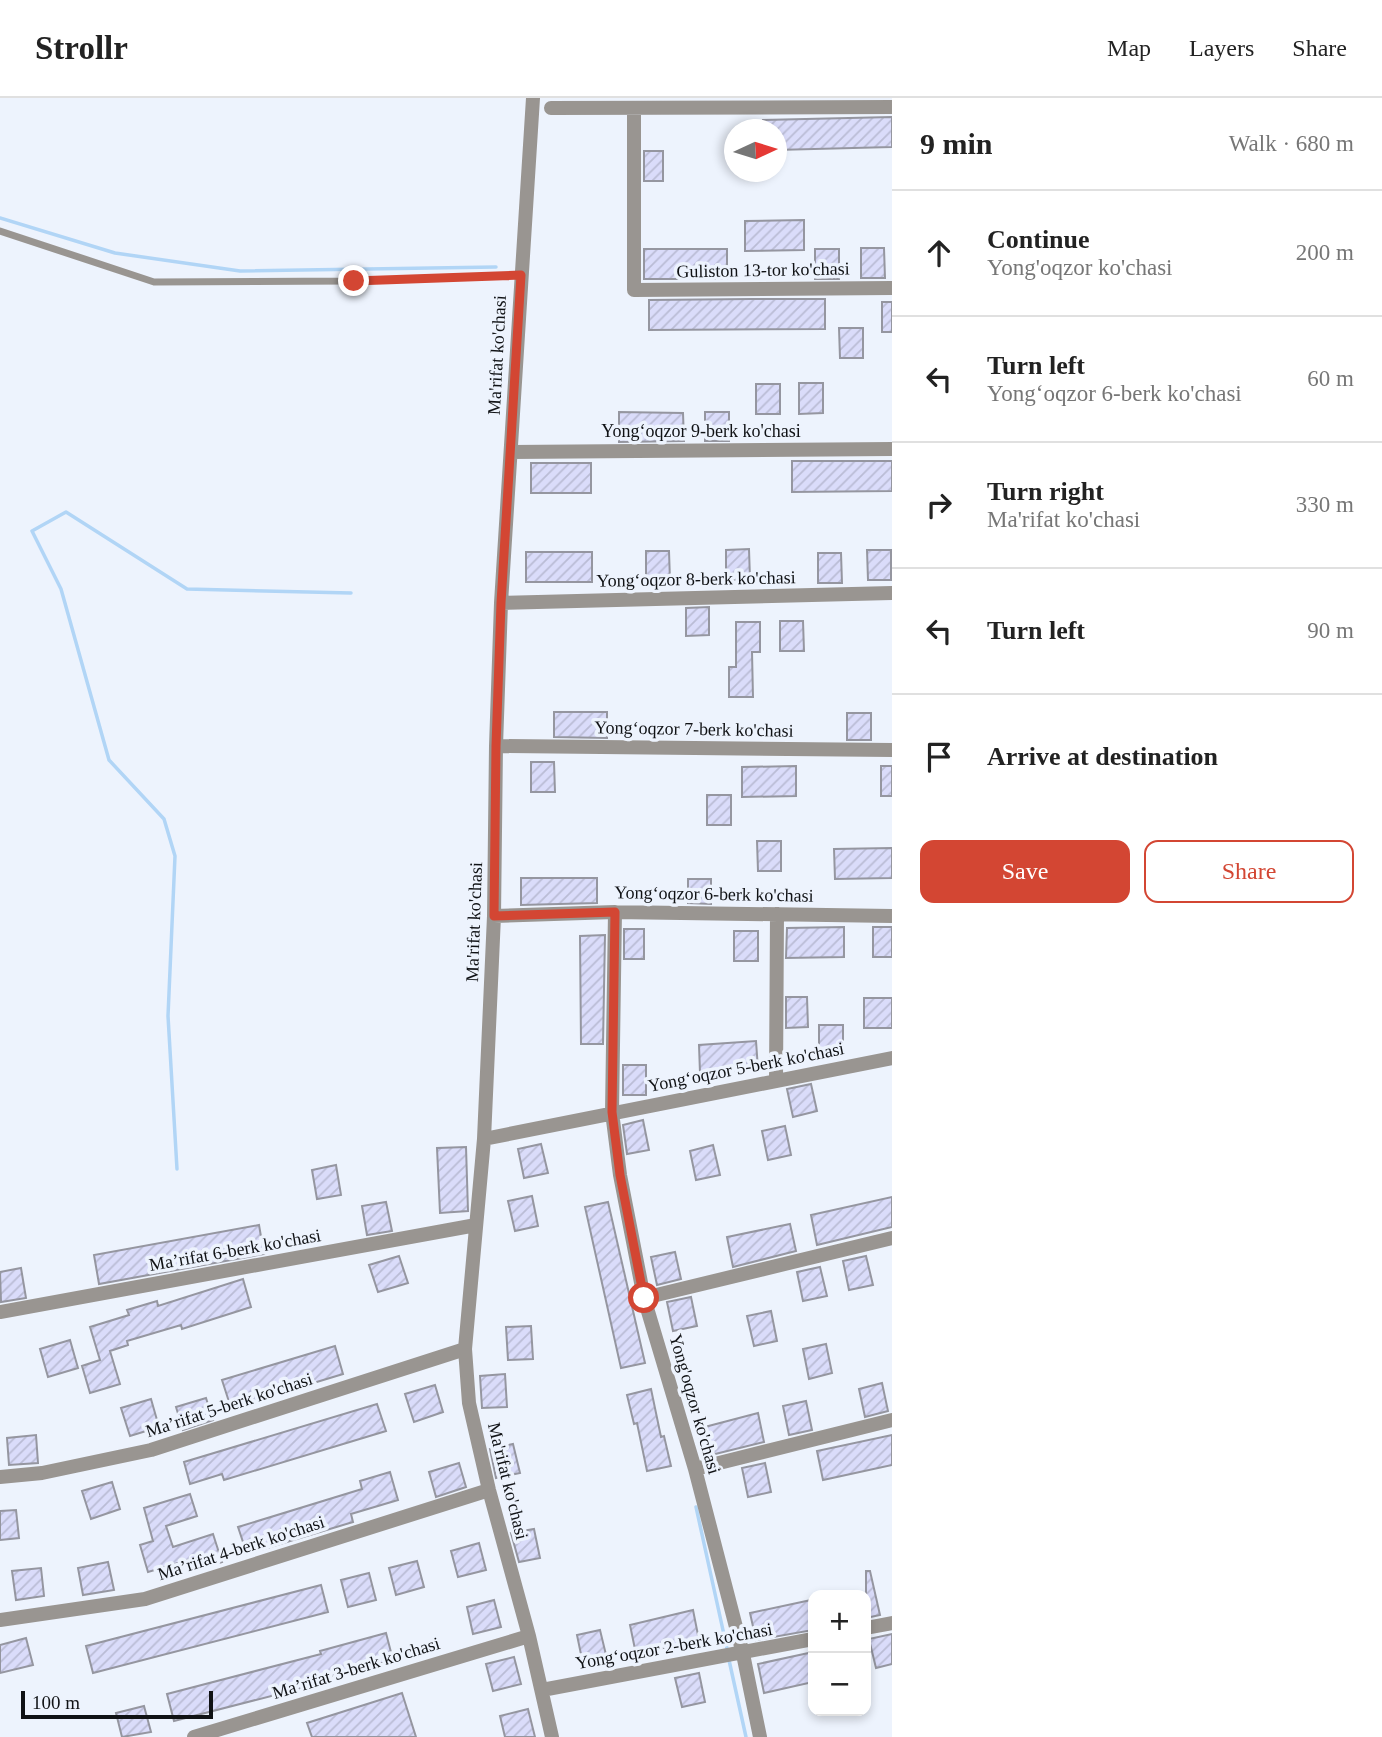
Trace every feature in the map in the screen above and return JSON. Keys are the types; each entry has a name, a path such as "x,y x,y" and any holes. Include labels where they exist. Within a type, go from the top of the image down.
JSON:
{"street":[{"name":"Ma'rifat ko'chasi","path":"533,98 501,603 494,916 484,1139 465,1349 469,1403 552,1737"},
{"path":"551,108 892,107"},
{"name":"Guliston 13-tor ko'chasi","path":"634,109 634,290 892,288"},
{"name":"Yong‘oqzor 9-berk ko'chasi","path":"511,452 892,449"},
{"name":"Yong‘oqzor 8-berk ko'chasi","path":"501,603 892,593"},
{"name":"Yong‘oqzor 7-berk ko'chasi","path":"496,746 892,750"},
{"name":"Yong‘oqzor 6-berk ko'chasi","path":"494,916 615,912 892,916"},
{"name":"Yong'oqzor ko'chasi","path":"615,912 612,1112 620,1175 644,1298 695,1469 743,1654 760,1737"},
{"path":"776,1081 778,914"},
{"name":"Yong‘oqzor 5-berk ko'chasi","path":"484,1139 892,1058"},
{"name":"Ma’rifat 6-berk ko'chasi","path":"0,1312 476,1225"},
{"path":"644,1298 892,1238"},
{"name":"Ma’rifat 5-berk ko'chasi","path":"0,1477 42,1474 151,1450 465,1349"},
{"path":"695,1469 892,1420"},
{"name":"Ma’rifat 4-berk ko'chasi","path":"0,1620 145,1598 489,1490"},
{"path":"871,1627 892,1623"},
{"name":"Ma’rifat 3-berk ko'chasi","path":"194,1737 529,1636"},
{"name":"Yong‘oqzor 2-berk ko'chasi","path":"542,1690 808,1640"}],"lane":[{"path":"0,230 154,282 354,281 521,275"}],"building":[{"path":"892,117 892,147 787,150 787,119"},
{"path":"644,151 663,151 663,181 644,181"},
{"path":"804,220 804,250 745,251 745,221"},
{"path":"861,248 884,248 885,278 861,278"},
{"path":"644,249 727,249 727,279 644,279"},
{"path":"815,249 839,249 839,279 815,279"},
{"path":"825,299 825,329 649,330 649,300"},
{"path":"882,302 892,302 892,332 882,332"},
{"path":"839,328 863,328 863,358 840,358"},
{"path":"799,383 823,383 823,413 799,414"},
{"path":"756,384 780,384 780,414 756,414"},
{"path":"619,412 683,413 684,441 619,442"},
{"path":"705,412 729,412 729,441 705,441"},
{"path":"792,461 892,461 892,491 792,492"},
{"path":"531,463 591,463 591,493 531,493"},
{"path":"749,549 750,579 726,580 726,550"},
{"path":"867,550 891,550 891,580 868,580"},
{"path":"646,551 669,551 670,581 646,581"},
{"path":"526,552 592,552 592,582 526,582"},
{"path":"818,553 841,553 842,583 818,583"},
{"path":"709,607 709,635 686,636 686,608"},
{"path":"780,621 803,621 804,651 780,651"},
{"path":"736,622 760,622 760,652 752,652 753,697 729,697 729,667 736,667"},
{"path":"554,712 607,712 607,738 554,737"},
{"path":"847,713 871,713 871,740 847,740"},
{"path":"531,762 554,762 555,792 531,792"},
{"path":"796,766 796,796 742,797 742,767"},
{"path":"881,766 892,766 892,796 881,796"},
{"path":"707,795 731,795 731,825 707,825"},
{"path":"757,841 781,841 781,871 758,871"},
{"path":"892,848 892,878 835,879 834,849"},
{"path":"521,878 597,878 597,903 521,905"},
{"path":"688,879 711,879 711,904 688,903"},
{"path":"844,927 844,957 786,958 787,928"},
{"path":"873,927 892,927 892,957 873,957"},
{"path":"624,929 644,929 644,959 624,959"},
{"path":"734,931 758,931 758,961 734,961"},
{"path":"605,935 603,1044 581,1044 580,936"},
{"path":"786,997 807,997 808,1027 786,1028"},
{"path":"864,998 892,998 892,1028 864,1028"},
{"path":"819,1025 843,1025 843,1055 819,1056"},
{"path":"756,1041 758,1069 700,1073 699,1045"},
{"path":"623,1065 646,1065 646,1095 623,1095"},
{"path":"811,1084 817,1111 793,1117 787,1089"},
{"path":"643,1120 649,1150 627,1154 623,1125"},
{"path":"785,1126 791,1155 768,1160 762,1131"},
{"path":"541,1144 548,1173 524,1178 518,1149"},
{"path":"713,1145 720,1175 696,1180 690,1151"},
{"path":"466,1147 468,1211 440,1213 437,1148"},
{"path":"336,1165 341,1195 317,1199 312,1170"},
{"path":"532,1196 538,1226 515,1231 508,1201"},
{"path":"892,1197 892,1227 817,1245 811,1215"},
{"path":"386,1202 392,1231 367,1235 362,1206"},
{"path":"608,1202 645,1363 621,1368 585,1207"},
{"path":"790,1224 796,1251 733,1267 727,1237"},
{"path":"259,1225 264,1254 99,1284 94,1255"},
{"path":"675,1252 681,1279 657,1285 651,1257"},
{"path":"399,1256 408,1283 378,1292 369,1265"},
{"path":"866,1256 873,1285 849,1290 843,1261"},
{"path":"820,1267 827,1296 803,1301 797,1272"},
{"path":"21,1268 26,1298 1,1302 0,1272"},
{"path":"243,1279 251,1307 182,1329 181,1325 127,1341 128,1345 110,1351 120,1384 90,1393 82,1366 100,1360 90,1327 129,1315 127,1310 157,1301 158,1306"},
{"path":"691,1297 697,1326 673,1331 667,1302"},
{"path":"771,1311 777,1341 754,1346 747,1316"},
{"path":"531,1326 533,1359 508,1360 506,1327"},
{"path":"70,1340 78,1368 48,1377 40,1349"},
{"path":"826,1344 832,1373 809,1379 803,1349"},
{"path":"335,1346 343,1374 231,1408 222,1380"},
{"path":"505,1374 507,1407 482,1408 480,1376"},
{"path":"882,1383 888,1411 865,1417 859,1389"},
{"path":"435,1385 443,1412 414,1422 405,1394"},
{"path":"651,1389 661,1437 664,1436 671,1466 647,1471 637,1423 634,1424 627,1395"},
{"path":"206,1398 213,1420 183,1430 176,1407"},
{"path":"151,1399 159,1427 130,1436 121,1408"},
{"path":"806,1401 812,1430 789,1435 783,1406"},
{"path":"377,1404 386,1431 224,1480 222,1474 190,1484 184,1462"},
{"path":"758,1413 764,1442 703,1457 697,1429"},
{"path":"36,1435 38,1463 9,1465 7,1438"},
{"path":"892,1435 892,1465 823,1480 817,1451"},
{"path":"513,1444 520,1473 496,1478 490,1449"},
{"path":"459,1463 466,1487 436,1497 429,1472"},
{"path":"765,1463 771,1492 748,1497 742,1468"},
{"path":"390,1472 398,1500 351,1514 353,1522 247,1554 238,1527 362,1489 360,1481"},
{"path":"112,1482 120,1509 91,1519 82,1491"},
{"path":"190,1494 197,1516 166,1526 173,1547 213,1534 222,1562 192,1571 188,1560 148,1572 140,1545 153,1541 144,1508"},
{"path":"16,1510 19,1538 0,1540 0,1511"},
{"path":"534,1529 540,1558 519,1562 511,1533"},
{"path":"479,1543 486,1570 458,1577 451,1551"},
{"path":"417,1561 424,1587 396,1595 389,1568"},
{"path":"108,1562 114,1590 83,1595 78,1568"},
{"path":"41,1568 44,1596 16,1600 12,1571"},
{"path":"866,1571 870,1571 880,1615 871,1617 871,1590 866,1590"},
{"path":"369,1573 376,1600 348,1607 341,1580"},
{"path":"321,1585 328,1612 93,1673 86,1646"},
{"path":"494,1600 501,1627 473,1634 467,1607"},
{"path":"808,1601 808,1631 756,1640 750,1613"},
{"path":"693,1610 699,1640 636,1654 630,1625"},
{"path":"600,1630 607,1659 583,1664 577,1635"},
{"path":"386,1633 393,1660 309,1682 310,1686 174,1721 167,1694 321,1654 320,1651"},
{"path":"892,1634 892,1664 876,1668 871,1639"},
{"path":"26,1638 33,1665 0,1673 0,1645"},
{"path":"808,1653 808,1683 764,1693 758,1664"},
{"path":"514,1657 521,1684 493,1691 486,1664"},
{"path":"699,1673 705,1702 682,1707 675,1678"},
{"path":"402,1693 416,1737 312,1737 307,1723"},
{"path":"144,1706 151,1732 122,1737 116,1713"},
{"path":"528,1709 535,1737 505,1737 500,1716"}],"waterway":[{"path":"0,218 115,253 240,271 496,267"},
{"path":"177,1169 168,1016 175,856 164,819 109,760 61,589 32,531 66,512 187,589 351,593"},
{"path":"696,1507 728,1653"},
{"path":"729,1660 746,1737"}],"route":[{"path":"354,281 521,275 501,603 494,916 615,912 612,1112 620,1175 644,1298"}]}
